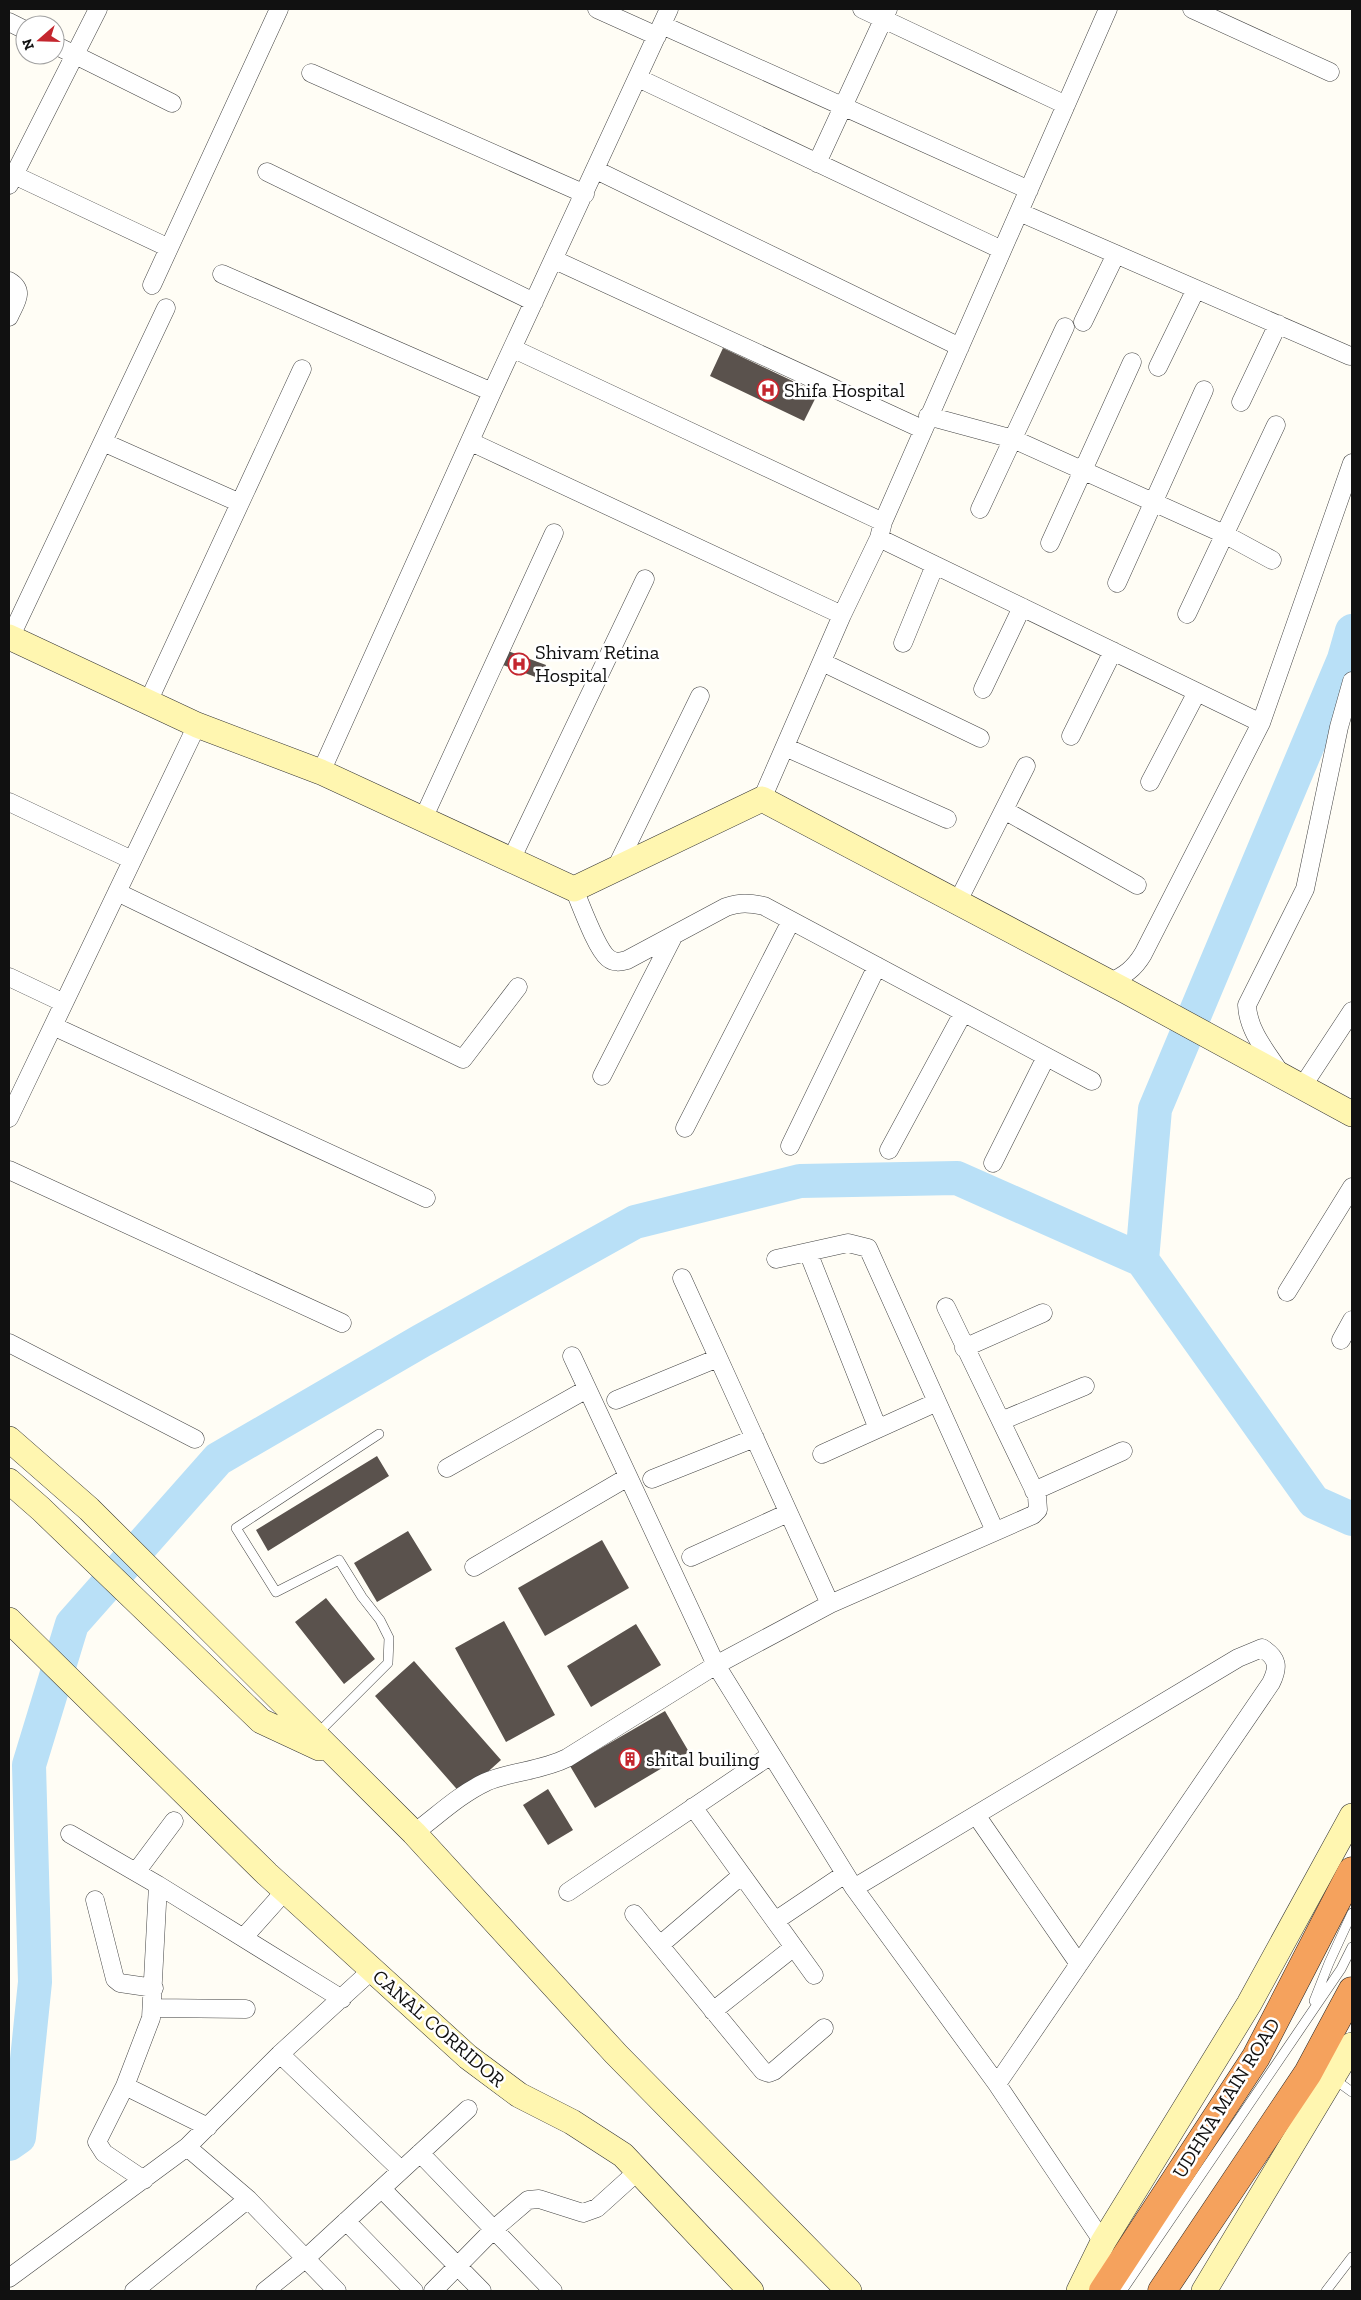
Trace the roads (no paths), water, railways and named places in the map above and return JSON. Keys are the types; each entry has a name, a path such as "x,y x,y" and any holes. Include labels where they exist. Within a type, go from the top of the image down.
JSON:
{"highway":[{"name":"UDHNA MAIN ROAD","path":"1103,2291 1256,2057 1352,1871"},
{"path":"1162,2291 1331,2081 1352,1991"}],"main road":[{"path":"9,638 197,725 321,772 574,889 762,799 1352,1114"},
{"path":"9,1439 89,1510 414,1833 616,2054 849,2291"},
{"path":"9,1481 69,1536 261,1721 334,1755"},
{"name":"CANAL CORRIDOR","path":"9,1620 267,1874 468,2058 519,2095 572,2122 623,2155 750,2291"},
{"path":"1079,2291 1103,2242 1250,2004 1352,1816"},
{"path":"1204,2291 1352,2045"}],"street":[{"path":"98,9 12,180 170,248"},
{"path":"152,285 279,9"},
{"path":"597,9 659,31 844,106 1029,190"},
{"path":"321,772 492,392 514,349 670,9"},
{"path":"862,9 886,14 1066,105"},
{"path":"1192,9 1330,72"},
{"path":"762,799 881,530 925,423 1066,105 1104,10"},
{"path":"817,163 886,14"},
{"path":"65,50 172,103"},
{"path":"312,73 585,194"},
{"path":"638,78 1002,250"},
{"path":"596,170 960,347"},
{"path":"267,172 534,302"},
{"path":"1019,212 1350,356"},
{"path":"1083,322 1116,254"},
{"path":"555,260 925,423 1013,439 1224,534 1272,560"},
{"path":"222,274 492,392"},
{"path":"9,281 17,286 19,291 19,297 9,317"},
{"path":"1158,367 1196,289"},
{"path":"9,638 166,308"},
{"path":"1241,402 1278,324"},
{"path":"980,509 1065,327"},
{"path":"514,349 881,530 934,565 1260,723"},
{"path":"1050,542 1132,362"},
{"path":"148,702 302,369"},
{"path":"1117,583 1204,390"},
{"path":"1187,614 1276,424"},
{"path":"103,442 240,503"},
{"path":"471,442 842,616"},
{"path":"1117,987 1128,973 1136,967 1260,723 1352,463"},
{"path":"423,819 554,533"},
{"path":"903,643 934,565"},
{"path":"511,860 644,579"},
{"path":"983,689 1022,608"},
{"path":"1071,736 1113,651"},
{"path":"822,662 980,738"},
{"path":"1352,681 1339,727 1305,889 1247,1005 1247,1014 1254,1032 1292,1082 1352,1011"},
{"path":"1150,782 1197,692"},
{"path":"615,870 700,696"},
{"path":"9,1118 197,725"},
{"path":"785,747 947,819"},
{"path":"957,903 1026,766"},
{"path":"9,802 132,860"},
{"path":"1004,810 1137,885"},
{"path":"574,889 599,947 609,959 615,962 627,960 739,902 764,906 1092,1081"},
{"path":"117,892 463,1059 518,987"},
{"path":"685,1128 792,921"},
{"path":"602,1076 674,936"},
{"path":"790,1146 876,966"},
{"path":"9,976 64,1003"},
{"path":"889,1150 963,1013"},
{"path":"53,1026 426,1198"},
{"path":"993,1163 1046,1057"},
{"path":"9,1170 342,1323"},
{"path":"1287,1292 1352,1187"},
{"path":"776,1259 848,1243 868,1248 995,1531"},
{"path":"808,1252 878,1429"},
{"path":"682,1278 830,1604"},
{"path":"414,1833 477,1787 499,1778 547,1767 567,1758 716,1665 830,1604 1025,1519 1038,1510 1039,1503 1034,1490 964,1348 946,1307"},
{"path":"964,1348 1043,1313"},
{"path":"1341,1340 1352,1320"},
{"path":"9,1343 195,1439"},
{"path":"572,1356 716,1665 849,1881 997,2084 1103,2242"},
{"path":"616,1400 718,1358"},
{"path":"1001,1421 1085,1386"},
{"path":"447,1468 587,1389"},
{"path":"822,1454 937,1402"},
{"path":"652,1479 754,1438"},
{"path":"1034,1490 1123,1451"},
{"path":"474,1567 628,1477"},
{"path":"690,1557 788,1513"},
{"path":"776,1921 976,1815 1238,1658 1262,1648 1272,1654 1277,1664 1271,1683 997,2084"},
{"path":"568,1892 771,1755"},
{"path":"693,1808 814,1975"},
{"path":"976,1815 1079,1964"},
{"path":"136,1872 174,1821"},
{"path":"70,1834 158,1885 342,1998"},
{"path":"660,1945 742,1875"},
{"path":"144,2180 104,2153 97,2142 124,2086 153,2008 158,1885"},
{"path":"244,1938 285,1891"},
{"path":"95,1900 115,1979 120,1984 154,1988"},
{"path":"634,1914 758,2066 769,2073 824,2028"},
{"path":"713,2010 794,1947"},
{"path":"9,2278 187,2147 280,2054 372,1970"},
{"path":"153,2008 246,2009"},
{"path":"280,2054 401,2170"},
{"path":"124,2086 208,2127"},
{"path":"265,2291 305,2259 468,2109"},
{"path":"187,2147 248,2199 337,2291"},
{"path":"420,2153 553,2291"},
{"path":"433,2291 494,2229 528,2200 539,2199 583,2213 597,2208 638,2172"},
{"path":"382,2188 482,2291"},
{"path":"134,2291 248,2199"},
{"path":"346,2221 414,2291"}],"lane":[{"path":"315,1736 388,1663 389,1638 380,1620 362,1597 339,1560 276,1592 236,1528 379,1434"},
{"path":"1309,2013 1328,1963 1352,1914"},
{"path":"1122,2291 1309,2013 1341,1969 1352,1947"},
{"path":"1326,2291 1352,2257"}],"waterway":[{"path":"1352,631 1344,659 1155,1109 1142,1260 1314,1502 1352,1519"},
{"path":"9,2144 19,2137 35,1982 29,1765 72,1624 218,1459 421,1341 635,1222 800,1181 957,1178 1142,1260"}],"place":[{"name":"Shifa Hospital","path":"768,390"},
{"name":"Shivam Retina Hospital","path":"519,664"},
{"name":"shital builing","path":"630,1759"}]}
